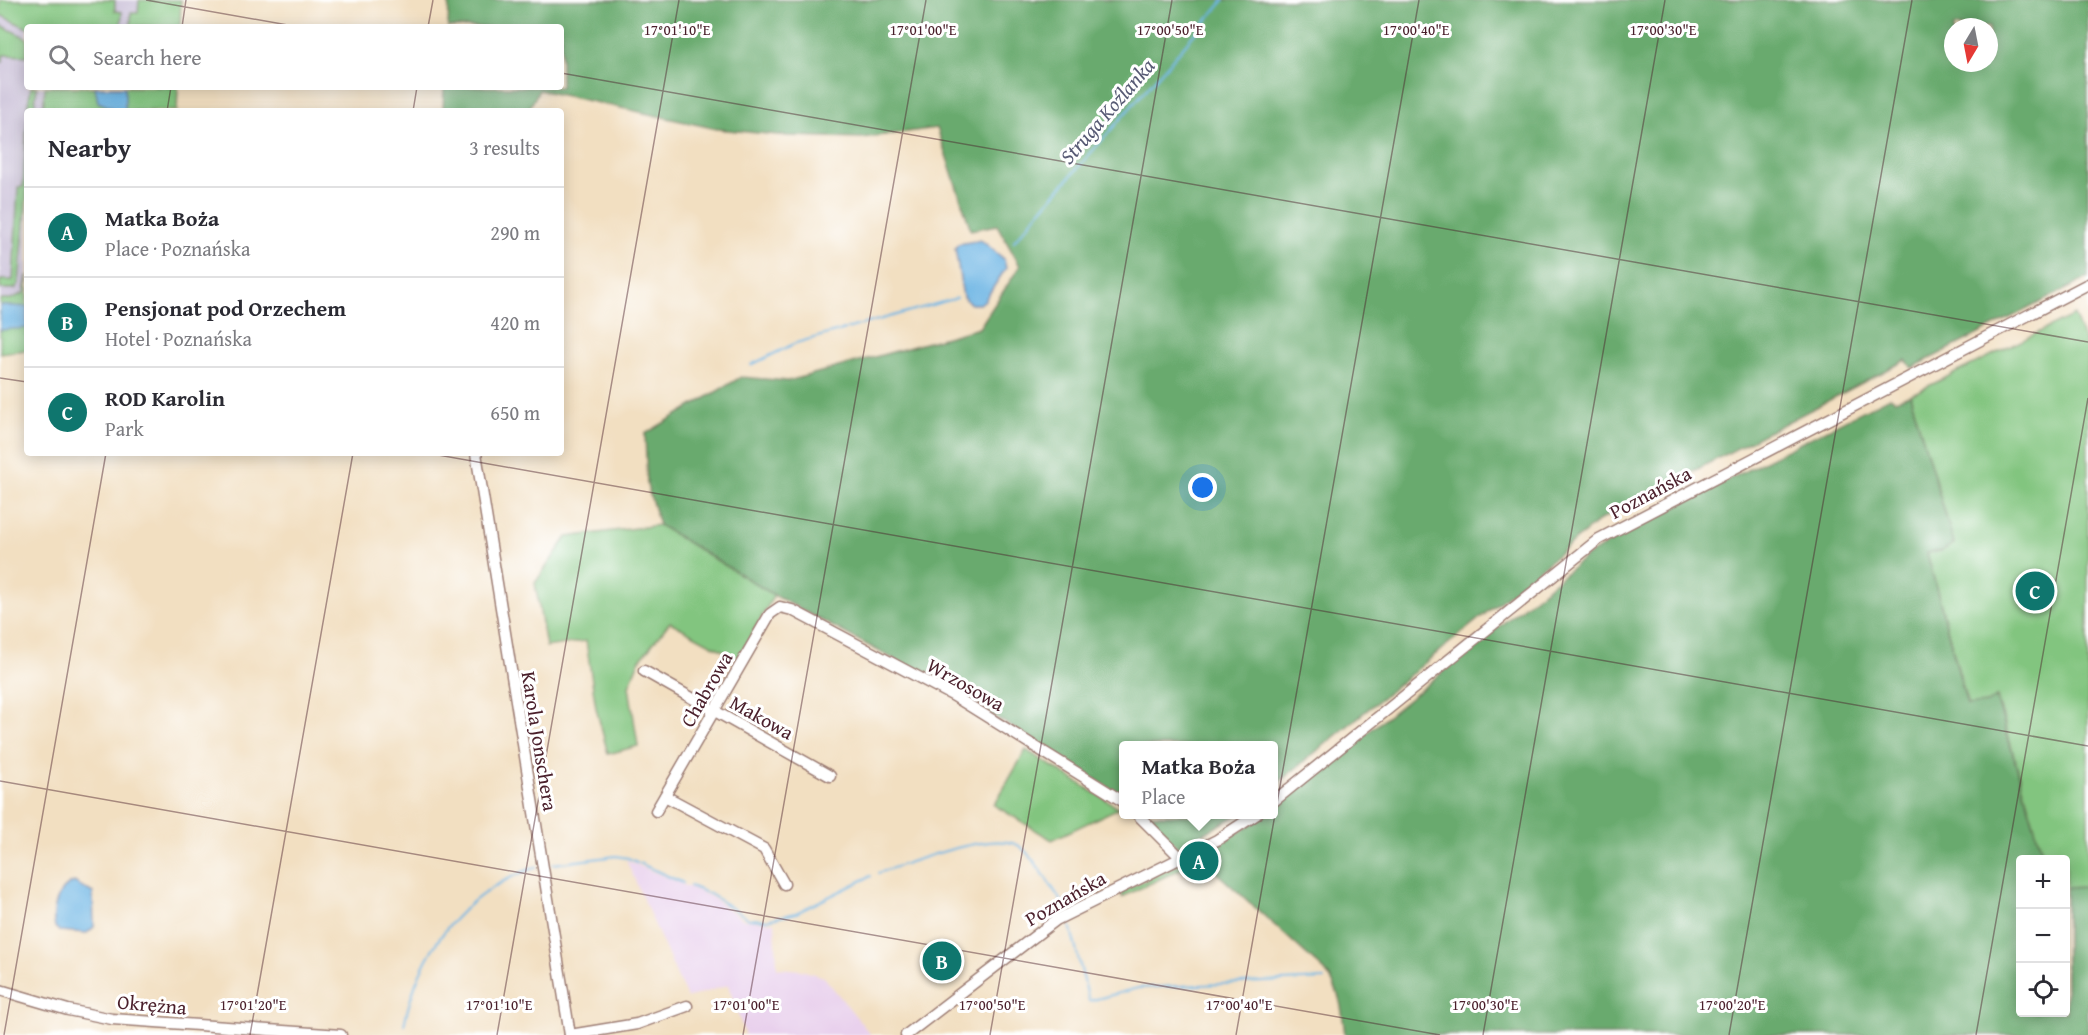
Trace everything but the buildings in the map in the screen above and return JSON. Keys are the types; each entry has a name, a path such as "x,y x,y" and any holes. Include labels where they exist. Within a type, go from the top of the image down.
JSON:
{"street":[{"name":"Poznańska","path":"1278,798 1599,539 2088,284"},
{"name":"Karola Jonschera","path":"476,456 570,1035"},
{"name":"Chabrowa","path":"656,811 772,611 784,607"},
{"name":"Wrzosowa","path":"784,607 954,696 1119,799"},
{"name":"Makowa","path":"644,671 830,776"},
{"path":"665,796 764,849 784,884"},
{"path":"1142,819 1181,858"},
{"name":"Poznańska","path":"906,1035 1056,920 1231,832 1250,819"},
{"name":"Okrężna","path":"0,990 68,1010 112,1019 341,1035"},
{"path":"570,1035 636,1024 687,1006"}],"shaded area":[{"path":"0,0 181,0 180,24 24,24 24,90 178,90 177,108 24,108 24,340 0,343"},
{"path":"626,860 711,897 744,920 775,923 777,968 801,970 824,977 871,1035 745,1035 728,985 687,998"}],"green space":[{"path":"0,0 115,0 115,11 122,12 121,24 24,24 24,27 0,15"},
{"path":"139,0 181,0 180,24 131,24 131,13 138,13"},
{"path":"449,0 2088,0 2088,278 1912,368 1906,360 1600,520 1278,783 1278,741 1119,741 1119,794 957,693 774,595 659,525 647,485 645,434 741,377 788,381 979,328 1020,266 997,225 971,230 937,128 862,138 788,136 717,129 539,90 564,90 564,24 448,24"},
{"path":"0,25 24,37 24,56 3,55 3,62 0,62"},
{"path":"30,90 37,90 34,108 28,108"},
{"path":"45,90 178,90 177,108 43,108"},
{"path":"444,90 539,90 530,108 443,108"},
{"path":"24,170 24,229 19,284 15,289 0,289 0,280 13,280 18,187 23,187"},
{"path":"24,293 24,350 0,353 0,299 11,299"},
{"path":"2074,315 2088,349 2088,887 2070,888 2070,855 2043,855 1997,697 1987,703 1968,706 1927,553 1941,551 1954,543 1910,395"},
{"path":"1910,395 1954,544 1941,551 1927,553 1967,705 1987,703 1996,697 2043,855 2016,855 2016,1017 2070,1017 2070,888 2088,887 2088,1035 1345,1035 1338,993 1325,971 1207,864 1211,849 1260,819 1278,819 1278,805 1584,558 1628,531 1890,397 1895,400"},
{"path":"659,525 774,595 738,659 670,622 639,661 629,686 638,746 608,754 596,708 586,641 546,647 535,583 567,537"},
{"path":"1026,750 1119,808 1052,840 994,805"},
{"path":"1147,819 1230,819 1178,847"},
{"path":"1211,849 1207,864 1199,866 1193,863 1122,897 1122,891"}],"water":[{"path":"96,90 125,90 125,108 112,108 98,102"},
{"path":"981,240 1004,259 1006,268 985,300 980,304 971,304 963,297 955,248 958,244"},
{"path":"0,305 24,307 24,328 0,330"},
{"path":"74,882 93,893 94,927 87,933 59,931 55,927 54,914 59,895 63,889"}],"waterway":[{"name":"Struga Koźlanka","path":"1014,241 1224,0"},
{"path":"751,365 796,343 957,298"},
{"path":"878,873 972,845 1009,842 1021,847 1027,853 1063,903"},
{"path":"553,864 616,856 628,858 683,883"},
{"path":"404,1025 421,971 433,948 448,927 465,908 486,892 509,878 536,867"},
{"path":"690,886 710,894 749,919 767,920 796,913 871,876"},
{"path":"1069,921 1089,1001 1138,988 1324,979"}],"place":[{"name":"ROD Karolin","path":"2035,591"},
{"name":"Matka Boża","path":"1199,861"},
{"name":"Pensjonat pod Orzechem","path":"942,961"}]}
